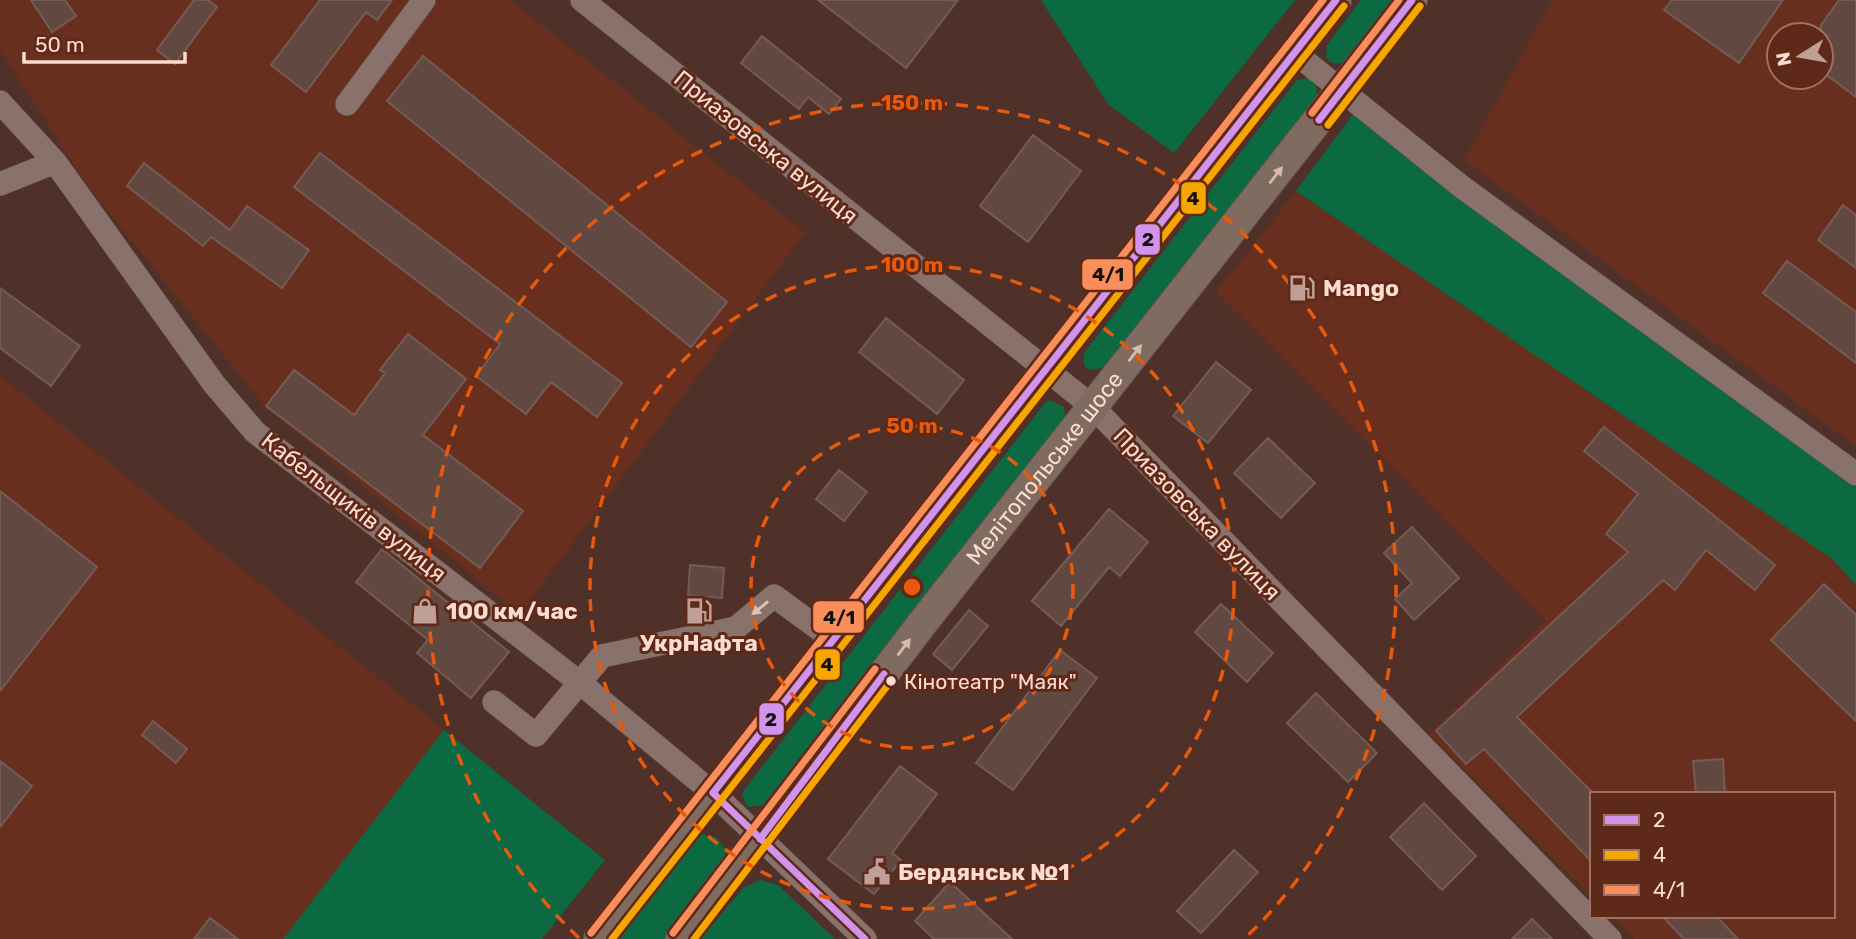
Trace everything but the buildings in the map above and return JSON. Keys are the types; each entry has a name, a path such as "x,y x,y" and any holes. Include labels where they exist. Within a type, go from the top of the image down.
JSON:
{"main road":[{"path":"599,939 1336,0"},
{"name":"Мелітопольське шосе","path":"681,939 921,625 1412,0"}],"street":[{"path":"347,104 424,0"},
{"name":"Приазовська вулиця","path":"582,0 1093,407 1610,939"},
{"path":"1295,53 1462,187 1856,474"},
{"name":"Кабельщиків вулиця","path":"0,102 55,162 214,384 255,432 579,682 713,793 865,939"},
{"path":"3,179 55,162"},
{"path":"494,702 536,735 602,656 736,628 775,596 834,639"}],"shaded area":[{"path":"0,0 510,0 805,233 520,614 266,408 86,184 0,50"},
{"path":"1552,0 1856,0 1856,446 1464,160"},
{"path":"1296,191 1831,558 1856,585 1856,939 1634,939 1613,918 1835,918 1835,792 1590,792 1590,895 1429,734 1546,621 1216,292"},
{"path":"0,376 444,730 283,939 0,939"}],"green space":[{"path":"1041,0 1295,0 1174,153 1108,104"},
{"path":"1361,0 1393,0 1345,61 1341,64 1330,62 1326,58 1327,45"},
{"path":"1308,78 1316,85 1317,96 1103,368 1088,370 1084,365 1084,353 1297,80"},
{"path":"1354,113 1856,488 1856,585 1831,558 1296,191"},
{"path":"1050,400 1064,407 1065,419 763,805 748,807 742,796 744,790"},
{"path":"444,730 605,860 542,939 283,939"},
{"path":"699,833 717,838 730,856 665,939 616,939"},
{"path":"760,880 778,885 835,939 701,939 743,888"}],"transit line":[{"name":"4/1","path":"591,933 1323,0"},
{"name":"2","path":"865,939 713,793 1336,0"},
{"name":"4/1","path":"1312,113 1399,0"},
{"name":"2","path":"1319,120 1412,0"},
{"name":"4","path":"612,939 1344,6"},
{"name":"4","path":"1328,125 1420,6"},
{"name":"4/1","path":"673,933 875,669"},
{"name":"2","path":"760,839 884,674"},
{"name":"4","path":"694,939 891,681"}],"place":[{"name":"Mango","path":"1302,288"},
{"name":"100 км/час","path":"425,611"},
{"name":"УкрНафта","path":"699,611"},
{"name":"Кінотеатр \"Маяк\"","path":"891,681"},
{"name":"Бердянськ №1","path":"877,872"}]}
